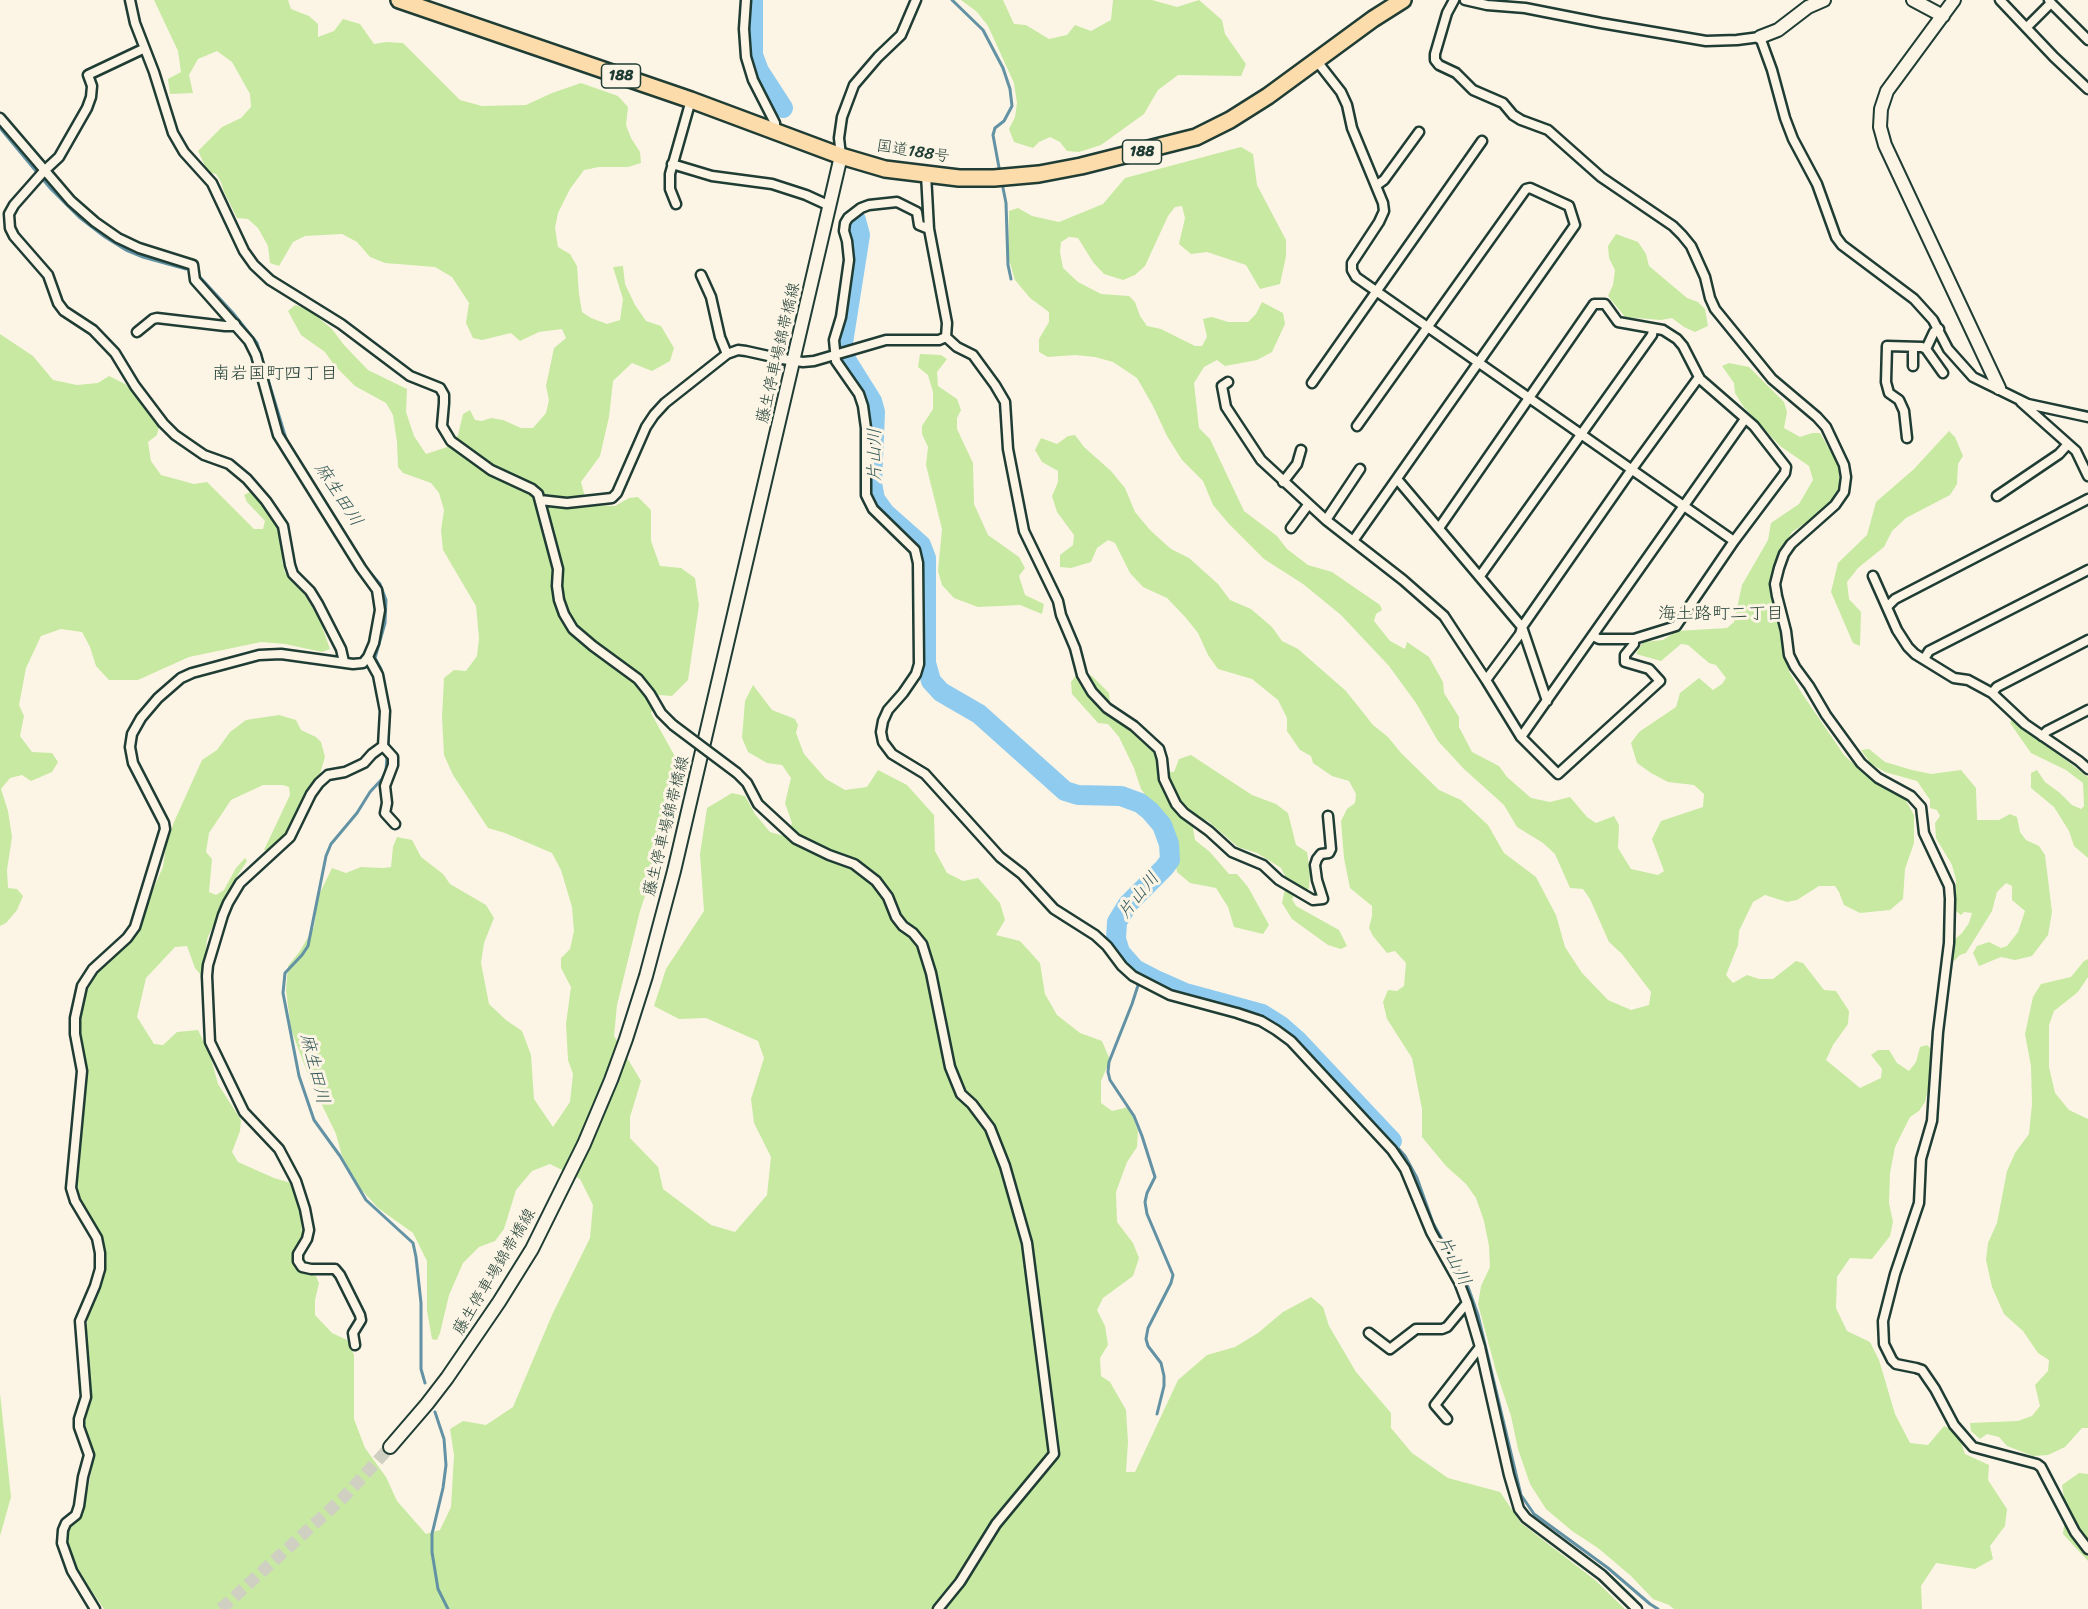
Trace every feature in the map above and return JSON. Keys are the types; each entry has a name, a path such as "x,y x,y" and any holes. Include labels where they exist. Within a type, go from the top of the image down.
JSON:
{"highway":[{"name":"国道188号","path":"399,0 691,100 841,156 885,169 959,178 1039,174 1081,166 1196,137 1230,120 1268,96 1373,19 1404,0"}],"main road":[{"path":"1761,37 1778,30 1808,8 1824,0"},
{"path":"1913,0 1943,16"},
{"path":"1954,0 1887,91 1881,109 1880,127 1885,145 1999,388"},
{"name":"藤生停車場錦帯橋線","path":"390,1447 428,1404 447,1378 493,1312 532,1249 562,1192 611,1080 646,976 674,871 841,156"}],"street":[{"path":"130,0 143,49 154,72 173,133 184,152 212,183 244,251 254,265 270,280 341,324 410,376 440,388 444,395 442,426 451,441 491,470 532,489 540,500 558,569 559,600 573,629 638,679 661,713 673,725 737,773 747,783 758,804 796,838 829,855 854,864 876,881 888,897 903,926 922,944 931,973 950,1067 961,1094 972,1104 990,1128 1005,1166 1027,1243 1054,1454 996,1524 960,1582 938,1609"},
{"path":"746,0 744,29 746,57 753,80 775,123 775,131"},
{"path":"841,156 839,138 842,117 854,85 901,35 916,0"},
{"path":"1454,0 1447,13 1435,54 1435,60 1439,65 1456,73 1473,90 1503,104 1521,120 1548,130 1601,177 1673,226 1690,246 1705,277 1715,309 1772,379 1818,417 1826,427 1844,465 1846,477 1844,492 1834,505 1791,544 1779,568 1775,584 1789,655 1826,715 1861,763 1878,778 1911,796 1921,807 1924,833 1949,886 1950,899 1949,943 1938,1032 1932,1121 1921,1159 1919,1203 1895,1274 1883,1320 1884,1344 1896,1364 1922,1371 1935,1389 1954,1425 1973,1447 2041,1467 2074,1532 2088,1549"},
{"path":"1465,0 1487,5 1525,8 1706,41 1761,37 1785,118 1793,139 1817,184 1836,237 1842,245 1914,299 1939,329 1948,349 1973,377 1999,388 2019,401 2068,444 2076,452 2088,476"},
{"path":"2000,0 2088,89"},
{"path":"2027,27 2050,1 2088,40"},
{"path":"143,49 88,75 92,86 87,108 59,157 14,205 9,214 9,221 14,236 48,275 58,303 64,311 93,330 115,353 135,386 163,423 175,435 204,455 229,464 247,479 266,501 283,526 293,574 310,591 318,604 341,649 344,662"},
{"path":"1316,60 1344,98 1352,128 1383,204 1384,211 1379,222 1352,263 1352,270 1356,277 1734,541"},
{"path":"675,204 670,189 670,174 691,100"},
{"path":"0,118 71,201 95,222 118,238 139,248 194,265 195,280 249,341 256,355 278,435 377,590 380,610 378,626 368,657 363,663 353,664 281,654 259,655 192,673 182,678 158,698 141,718 132,734 130,747 133,763 165,829 135,927 127,938 93,969 82,986 75,1018 82,1086 71,1188 75,1201 97,1238 100,1269 80,1321 86,1397 79,1419 79,1428 89,1455 82,1477 79,1506 76,1515 66,1523 62,1543 72,1571 95,1609"},
{"path":"1377,185 1384,180 1419,132"},
{"path":"1312,383 1482,141"},
{"path":"672,164 712,176 772,184 830,206"},
{"path":"926,174 928,229 947,323 946,337"},
{"path":"1353,541 1575,225 1569,206 1530,188 1526,189 1357,426"},
{"path":"928,229 919,225 917,212 897,202 861,208 844,223 849,260 841,317 834,340 836,361 859,394 864,406 866,495 873,510 915,550 918,563 919,664 916,674 888,710 881,732 883,742 892,754 926,774 1000,858 1022,874 1054,909 1095,935 1133,976 1170,995 1261,1022 1291,1041 1392,1150 1405,1169 1431,1232 1459,1282 1467,1303 1480,1347 1519,1509 1526,1518 1602,1575 1637,1609"},
{"path":"701,275 711,297 720,337 727,354"},
{"path":"1439,528 1594,304 1605,304 1618,322 1663,330 1677,339 1699,377 1754,426 1786,467 1785,473 1734,541 1676,626 1635,639 1599,639 1593,636"},
{"path":"137,332 157,318 225,326 235,324"},
{"path":"1480,576 1485,573 1652,334 1653,329"},
{"path":"1926,349 1934,332 1939,329"},
{"path":"540,500 567,502 612,498 617,493 646,427 654,415 665,402 727,354 738,350 794,361 814,361 886,340 939,340 946,337"},
{"path":"946,337 957,347 973,355 1005,402 1008,449 1024,531 1058,601 1082,675 1092,692 1107,708 1134,726 1159,750 1164,779 1176,804 1232,852 1263,865 1279,880 1306,898 1320,900 1323,896 1317,880 1315,865 1321,854 1329,853 1331,849 1328,816"},
{"path":"1907,438 1904,411 1899,400 1889,393 1886,382 1887,346 1926,349 1943,373"},
{"path":"1913,347 1913,366"},
{"path":"1486,680 1632,469 1699,377"},
{"path":"1228,382 1222,386 1226,406 1261,460 1308,505 1403,580 1444,616 1521,737 1558,774 1660,681 1649,669 1625,662 1624,655 1634,644 1635,639"},
{"path":"2019,401 2036,407 2088,417"},
{"path":"1521,737 1745,419"},
{"path":"1997,496 2060,454 2068,444"},
{"path":"1283,482 1297,464 1301,450"},
{"path":"1326,520 1360,469"},
{"path":"1397,479 1522,627 1547,700"},
{"path":"1888,606 1895,599 2088,499"},
{"path":"1291,528 1308,505"},
{"path":"1924,659 1929,651 2088,570"},
{"path":"1873,576 1897,630 1908,647 1954,678 1979,684 2025,724 2079,761 2088,770"},
{"path":"1992,693 1997,687 2088,640"},
{"path":"368,657 378,675 385,711 383,746 393,757 393,765 384,786 387,803 385,813 396,824"},
{"path":"2042,736 2047,731 2088,710"},
{"path":"355,1345 353,1333 361,1320 360,1315 340,1275 335,1269 302,1267 298,1261 298,1254 307,1239 309,1230 296,1181 279,1149 244,1112 210,1042 207,976 208,965 223,915 240,884 293,833 311,794 319,783 328,775 345,772 364,763 383,746"},
{"path":"1369,1334 1390,1349 1416,1329 1447,1327 1467,1303"},
{"path":"1447,1419 1435,1405 1480,1347"}],"green space":[{"path":"154,0 288,0 291,9 309,16 318,24 318,37 334,31 343,19 360,24 374,44 403,43 460,100 482,106 526,105 581,83 618,96 628,107 626,125 640,152 641,163 628,167 599,167 584,170 570,189 558,213 555,228 558,247 570,254 577,266 582,312 607,324 620,320 623,299 613,267 623,266 625,284 635,305 646,321 661,326 674,348 670,361 652,371 632,363 613,381 609,417 600,456 581,482 587,505 615,506 629,498 638,497 651,510 651,541 660,566 681,568 695,578 699,605 688,680 672,696 659,695 651,713 678,762 667,830 640,911 617,1005 614,1036 641,1081 630,1117 630,1138 658,1167 663,1189 711,1225 735,1232 767,1195 771,1157 754,1123 751,1099 764,1058 758,1041 706,1018 679,1019 654,1006 666,969 704,911 700,854 707,808 732,793 745,796 755,814 770,832 787,837 792,823 785,803 791,778 782,765 767,763 748,752 742,738 745,701 753,685 772,710 795,719 798,725 796,733 804,754 826,779 845,790 867,787 878,770 907,785 934,815 935,851 947,873 963,881 978,878 1000,903 1005,920 996,935 1020,941 1040,963 1045,994 1057,1015 1080,1033 1102,1041 1110,1060 1101,1081 1101,1103 1112,1111 1129,1107 1138,1131 1137,1147 1127,1162 1116,1192 1117,1222 1133,1243 1139,1258 1133,1276 1103,1298 1097,1310 1105,1326 1108,1345 1100,1358 1101,1376 1110,1382 1126,1410 1128,1442 1126,1472 1135,1472 1178,1380 1207,1355 1235,1347 1258,1333 1283,1312 1311,1297 1323,1307 1329,1326 1356,1372 1391,1413 1391,1428 1412,1453 1448,1478 1500,1492 1521,1523 1595,1580 1625,1609 104,1609 76,1568 66,1539 68,1527 79,1516 85,1505 92,1468 91,1446 85,1424 91,1393 86,1335 88,1313 96,1290 98,1242 89,1216 76,1201 85,1081 85,1057 79,1022 87,987 99,970 129,943 141,928 151,894 163,867 166,845 174,822 202,760 217,750 230,732 246,720 279,715 296,720 301,730 321,742 325,757 319,777 304,797 288,831 269,850 264,850 290,795 289,787 263,785 231,800 209,833 206,852 212,859 209,892 216,895 224,890 236,868 245,858 247,861 235,879 207,939 204,968 201,975 195,968 187,946 175,947 146,978 137,1017 154,1044 163,1045 177,1032 198,1030 210,1055 218,1084 241,1120 240,1131 232,1152 238,1162 291,1183 301,1218 302,1235 294,1261 298,1271 316,1276 319,1283 315,1300 315,1315 332,1333 347,1340 354,1355 354,1419 365,1448 386,1477 397,1501 426,1534 440,1530 451,1507 454,1455 450,1429 463,1421 486,1425 513,1407 552,1315 590,1238 593,1205 580,1179 550,1164 532,1171 516,1190 504,1229 495,1241 479,1247 463,1263 449,1295 440,1333 437,1340 432,1339 427,1311 427,1261 413,1233 378,1208 359,1187 342,1156 336,1134 310,1080 291,1029 286,990 288,966 314,927 318,897 332,868 346,873 361,867 391,867 393,847 397,837 412,840 421,857 443,874 450,884 486,905 494,918 484,943 481,963 489,1004 522,1031 531,1055 534,1099 553,1127 570,1102 573,1074 568,1060 566,1024 571,987 561,968 561,958 570,949 574,931 572,907 561,870 552,853 488,828 453,775 444,755 442,717 444,678 454,670 466,671 477,656 479,638 476,606 443,550 441,530 444,510 439,493 431,483 403,473 398,467 393,415 386,403 355,386 334,365 325,352 301,335 288,311 295,305 309,310 332,329 368,370 407,389 406,412 414,436 426,454 450,446 458,435 463,414 470,410 475,420 482,421 491,418 503,420 521,428 533,428 546,413 549,400 546,386 554,348 566,338 562,329 539,332 520,341 511,333 482,340 473,338 466,323 469,303 452,277 435,267 385,263 370,257 357,242 342,234 305,236 293,242 279,266 270,263 268,246 258,228 248,219 237,218 221,182 216,174 208,172 198,151 222,127 241,118 251,107 250,94 232,62 217,51 198,59 189,75 193,93 170,94 168,79 181,72 178,51"},
{"path":"961,0 1003,0 1014,24 1026,25 1049,39 1067,35 1075,25 1091,31 1111,20 1113,0 1152,0 1177,7 1199,0 1222,20 1225,34 1246,64 1241,76 1178,75 1158,90 1144,114 1101,145 1079,152 1067,151 1060,142 1050,137 1033,148 1014,142 1009,129 1015,117 1017,103 1014,83 988,26 977,12"},
{"path":"1241,147 1253,154 1257,185 1286,240 1286,256 1280,284 1260,289 1246,265 1207,252 1191,254 1179,244 1185,218 1182,206 1175,207 1168,216 1145,266 1135,275 1123,280 1104,274 1093,262 1078,238 1069,237 1061,242 1063,268 1078,282 1101,294 1129,296 1135,302 1147,326 1161,329 1195,346 1202,346 1207,337 1203,319 1212,317 1228,322 1248,322 1256,314 1262,302 1283,313 1285,324 1272,352 1257,360 1225,366 1217,360 1204,367 1194,383 1199,428 1210,439 1244,511 1277,536 1287,549 1308,565 1332,572 1380,605 1382,610 1376,614 1374,621 1390,641 1405,649 1407,642 1429,657 1443,682 1444,693 1459,717 1459,727 1472,752 1499,766 1507,777 1531,798 1550,802 1570,797 1587,817 1596,823 1614,816 1619,825 1618,848 1631,869 1658,875 1664,871 1652,839 1661,821 1703,807 1704,794 1694,785 1668,782 1651,773 1637,763 1631,743 1639,732 1676,707 1680,693 1699,678 1713,690 1726,678 1716,665 1709,663 1688,645 1681,644 1661,661 1636,654 1643,642 1663,640 1677,631 1727,628 1734,622 1742,585 1768,540 1771,523 1799,504 1813,480 1809,466 1780,446 1743,406 1735,393 1734,383 1722,366 1729,363 1749,367 1784,402 1787,412 1784,428 1800,437 1820,433 1839,466 1840,486 1833,501 1792,532 1779,556 1773,577 1772,600 1789,671 1801,692 1844,755 1866,776 1905,799 1914,815 1914,843 1905,869 1903,899 1890,910 1860,913 1844,905 1835,886 1819,886 1797,900 1787,902 1765,895 1753,902 1739,931 1738,945 1726,975 1733,983 1747,975 1759,979 1773,979 1796,961 1803,963 1824,990 1836,991 1849,1011 1848,1024 1833,1045 1826,1060 1860,1088 1881,1078 1882,1069 1871,1055 1878,1050 1889,1050 1897,1063 1909,1071 1916,1062 1920,1047 1927,1045 1931,1049 1933,1070 1925,1102 1919,1111 1910,1117 1895,1147 1890,1173 1889,1203 1893,1222 1890,1236 1872,1259 1850,1258 1837,1277 1836,1308 1847,1331 1870,1342 1879,1360 1895,1414 1910,1443 1928,1445 1944,1426 1958,1433 1965,1454 1989,1465 1988,1480 2007,1509 2005,1526 1990,1546 1993,1559 1975,1569 1936,1563 1921,1586 1922,1609 1674,1609 1653,1599 1631,1576 1598,1548 1572,1531 1546,1509 1530,1484 1518,1449 1511,1416 1478,1304 1481,1286 1490,1267 1484,1221 1476,1198 1466,1184 1446,1166 1422,1137 1422,1109 1412,1058 1387,1019 1383,1002 1388,990 1397,991 1404,986 1406,963 1395,951 1387,953 1373,936 1369,928 1372,906 1350,888 1344,858 1341,821 1347,809 1355,803 1356,794 1349,781 1332,776 1313,763 1311,756 1300,750 1287,731 1287,718 1278,700 1252,679 1218,669 1208,655 1198,633 1186,618 1167,598 1143,587 1130,573 1115,543 1108,540 1097,548 1091,562 1071,568 1060,567 1060,555 1073,545 1074,535 1057,512 1052,496 1058,482 1058,471 1042,462 1035,450 1041,438 1057,444 1068,436 1075,435 1125,488 1135,512 1150,530 1171,549 1189,558 1218,584 1230,600 1251,609 1272,627 1282,641 1298,649 1346,691 1373,725 1388,737 1439,790 1461,800 1488,825 1504,853 1536,877 1556,915 1565,947 1582,973 1608,1000 1631,1010 1649,1005 1651,992 1622,954 1609,942 1590,899 1583,889 1570,888 1555,854 1543,843 1517,827 1504,805 1464,769 1438,741 1416,703 1389,666 1341,615 1303,584 1264,559 1229,524 1213,505 1203,481 1182,460 1137,378 1113,362 1095,357 1075,355 1048,357 1039,352 1039,339 1049,322 1049,312 1030,298 1015,280 1008,256 1009,211 1018,208 1032,216 1059,222 1103,204 1125,178"},
{"path":"1616,234 1638,242 1646,254 1649,266 1687,298 1698,302 1705,309 1708,326 1695,332 1672,318 1661,320 1625,317 1608,296 1613,285 1615,270 1609,258 1608,246"},
{"path":"0,334 33,356 53,380 77,385 98,383 109,376 125,384 146,404 159,426 157,435 148,442 151,461 161,475 194,484 207,482 254,529 263,529 265,521 247,502 244,495 250,492 264,505 278,527 283,543 282,561 285,573 302,591 319,618 330,649 322,652 285,644 261,642 189,657 138,680 109,680 96,666 82,632 61,629 41,636 26,668 19,705 24,716 20,736 32,752 52,753 58,762 52,772 31,781 22,775 10,778 1,789 8,811 12,837 7,870 8,888 17,889 23,896 17,910 6,923 0,926"},
{"path":"920,354 941,355 947,359 937,372 938,386 957,399 961,410 957,418 957,429 973,463 974,504 988,535 1019,557 1025,568 1019,576 1025,595 1044,604 1042,614 1020,605 978,607 954,598 942,585 938,571 942,529 926,465 928,447 922,434 922,426 933,409 933,392 928,375 918,367"},
{"path":"1949,431 1955,437 1963,456 1958,464 1957,484 1950,495 1906,518 1892,531 1884,547 1858,568 1847,582 1849,599 1861,612 1860,646 1853,643 1831,592 1838,563 1867,535 1876,502 1914,469"},
{"path":"1077,674 1092,676 1109,693 1110,704 1121,722 1155,754 1158,771 1174,772 1179,759 1191,755 1252,795 1276,804 1288,813 1296,845 1307,852 1310,872 1307,891 1298,889 1292,899 1296,906 1339,930 1347,946 1341,949 1328,945 1292,919 1282,903 1287,880 1281,868 1257,853 1238,847 1208,821 1200,818 1193,828 1195,840 1210,852 1229,874 1237,874 1248,887 1269,925 1263,934 1234,927 1228,907 1216,888 1190,883 1177,872 1170,829 1141,789 1119,737 1108,724 1098,723 1072,694 1071,682"},
{"path":"2012,719 2088,777 2088,858 2074,846 2069,831 2054,807 2031,788 2031,773 2037,770 2045,782 2072,805 2081,809 2084,806 2083,783 2066,770 2031,753 2010,723"},
{"path":"1869,749 1885,762 1912,770 1931,774 1961,770 1976,788 1977,820 1999,820 2010,814 2017,817 2020,832 2026,840 2039,846 2045,855 2052,912 2048,935 2032,956 2015,960 2001,957 1979,966 1973,953 1977,946 1989,942 2001,948 2007,946 2018,932 2025,911 2012,900 2012,886 2006,883 1997,892 1992,911 1966,953 1954,961 1951,956 1954,940 1969,923 1972,913 1964,912 1961,915 1956,911 1956,880 1952,865 1936,838 1935,823 1940,816 1937,810 1930,808 1930,800 1917,781 1885,772 1871,764 1861,750"},
{"path":"2088,959 2088,977 2078,992 2054,1011 2049,1025 2049,1067 2055,1093 2069,1110 2088,1119 2088,1428 2082,1428 2065,1447 2048,1455 2033,1456 2007,1446 1999,1437 1987,1434 1980,1439 1971,1431 1970,1423 2018,1421 2032,1416 2040,1406 2035,1385 2048,1371 2049,1360 2038,1353 2023,1331 2004,1314 1992,1287 1986,1260 1988,1243 1997,1223 2007,1171 2015,1153 2029,1134 2032,1104 2031,1066 2025,1034 2033,997 2041,984 2071,977"},
{"path":"0,1393 11,1497 0,1536"},
{"path":"2079,1473 2088,1474 2088,1561 2063,1534 2066,1511 2062,1485"}],"waterway":[{"name":"片山川","path":"753,0 753,55 759,71 783,108"},
{"path":"952,0 983,30 1003,68 1010,89 1012,106 1004,121 995,128 993,135 1000,173"},
{"name":"麻生田川","path":"0,128 51,189 79,217 105,237 143,257 186,269"},
{"path":"1002,183 1006,203 1008,265 1011,279"},
{"name":"片山川","path":"856,220 860,235 843,343 845,358 872,401 875,412 872,483 875,499 885,513 921,545 926,558 926,663 931,681 941,692 979,714 1065,791 1078,795 1121,796 1140,803 1150,811 1162,825 1169,844 1170,860 1128,904 1117,922 1116,939 1120,952 1135,969 1158,981 1185,993 1262,1014 1281,1026 1298,1041 1392,1141"},
{"name":"麻生田川","path":"198,275 257,343 287,442"},
{"name":"麻生田川","path":"310,478 367,569 380,584 386,600 385,623 375,658 384,682"},
{"name":"麻生田川","path":"388,746 389,712"},
{"name":"麻生田川","path":"387,755 386,771 382,779 331,844 326,856 308,946 285,973 283,993 299,1076 314,1120 340,1156 366,1200 413,1243 421,1303 421,1369 425,1383"},
{"path":"1142,973 1109,1062 1108,1072 1110,1080 1134,1116 1142,1136 1155,1177 1145,1202 1147,1214 1173,1275 1148,1328 1146,1339 1148,1346 1161,1363 1164,1376 1164,1386 1157,1414"},
{"name":"片山川","path":"1392,1141 1405,1156 1417,1178 1433,1223 1468,1287 1478,1315 1521,1495 1534,1514 1608,1568 1658,1609"},
{"name":"麻生田川","path":"435,1412 444,1439 446,1465 432,1534 432,1552 438,1589 448,1609"}],"tunnel":[{"path":"221,1609 345,1496 390,1447"}],"district":[{"name":"南岩国町四丁目","path":"275,374"},
{"name":"海土路町二丁目","path":"1721,614"}]}
